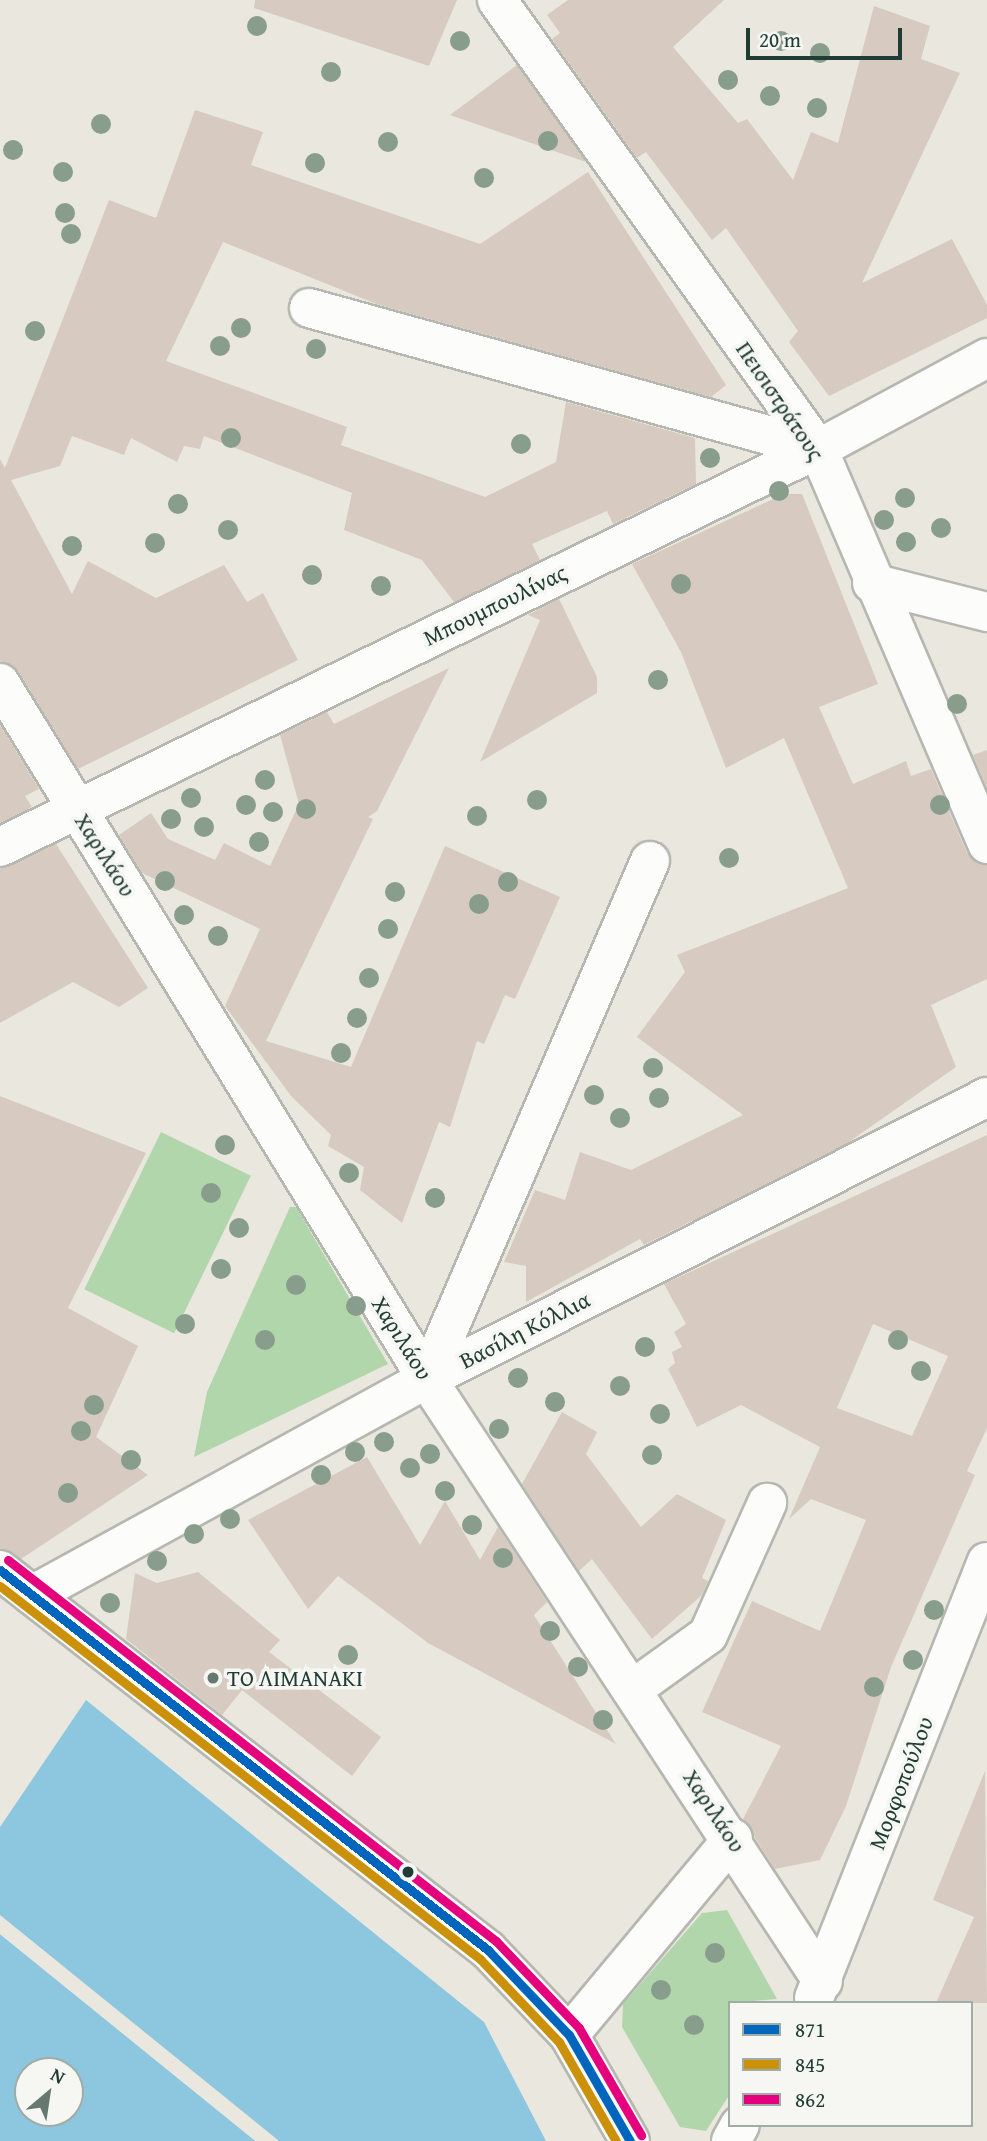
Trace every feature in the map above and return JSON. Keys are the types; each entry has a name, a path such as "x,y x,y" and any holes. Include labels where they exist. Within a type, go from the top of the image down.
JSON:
{"street":[{"name":"Πεισιστράτους","path":"497,0 818,449 872,583 987,845"},
{"path":"309,307 818,449"},
{"name":"Μπουμπουλίνας","path":"0,847 818,449 987,358"},
{"path":"872,583 987,612"},
{"name":"Χαριλάου","path":"0,683 426,1379 733,1838 817,1992"},
{"path":"426,1379 650,861"},
{"name":"Βασίλη Κόλλια","path":"32,1595 426,1379 987,1097"},
{"path":"633,1689 708,1634 767,1503"},
{"name":"Μορφοπούλου","path":"817,1992 987,1562"},
{"path":"0,1570 414,1888 533,1991 569,2035 630,2141"},
{"path":"569,2035 733,1838"}],"green space":[{"path":"161,1132 251,1176 174,1333 84,1289"},
{"path":"290,1207 296,1207 388,1364 194,1457 207,1392"},
{"path":"727,1910 777,1999 728,2001 728,2097 706,2131 680,2127 622,2027 623,2004 702,1913"}],"water":[{"path":"86,1700 484,2022 546,2141 0,2141 0,1827"}],"pier":[{"path":"0,1915 278,2140 255,2141 0,1934"}],"building":[{"path":"255,0 457,0 429,66 254,8"},
{"path":"568,0 724,0 673,47 738,123 747,119 793,180 811,132 838,143 874,6 930,26 921,59 960,73 862,283 952,239 987,305 987,318 829,396 789,342 798,331 726,228 712,240 646,152 637,158 552,39 560,33 547,15"},
{"path":"517,65 586,162 450,115"},
{"path":"195,110 263,132 251,165 480,244 588,172 726,385 711,397 379,305 223,242 166,361 347,427 341,445 485,497 556,462 566,402 695,438 696,484 613,524 607,511 532,544 540,560 454,602 422,560 344,530 352,493 204,436 200,449 184,446 177,462 131,438 124,455 72,436 60,466 11,480 72,594 88,561 156,598 224,565 247,602 263,593 298,660 78,769 19,672 0,661 0,459 5,468 109,200 156,218"},
{"path":"784,494 802,494 878,684 819,707 853,784 906,761 911,776 931,769 967,853 987,865 987,979 931,1005 956,1067 846,1144 644,1245 640,1239 526,1302 526,1266 504,1262 535,1190 565,1200 580,1152 631,1170 743,1115 637,1037 685,972 677,955 848,888 784,738 726,768 681,652 632,564"},
{"path":"559,599 597,677 597,693 480,762 540,620 528,615"},
{"path":"449,668 377,811 368,817 373,819 266,1041 351,1067 445,846 560,897 515,999 505,995 484,1044 477,1041 450,1127 439,1122 402,1223 360,1190 364,1167 328,1146 331,1135 291,1096 225,1006 260,929 142,873 119,835 151,813 168,839 215,860 224,843 270,866 299,804 280,735 327,712 334,724"},
{"path":"0,725 39,789 25,796 32,807 0,823"},
{"path":"987,750 987,788 973,755"},
{"path":"56,844 148,988 119,1007 73,982 0,1023 0,869"},
{"path":"0,1096 146,1153 68,1308 138,1346 96,1437 148,1475 21,1559 0,1549"},
{"path":"987,1135 987,1428 967,1471 975,1475 891,1667 846,1806 820,1860 775,1869 743,1819 781,1746 702,1712 752,1601 820,1631 866,1520 811,1499 789,1519 820,1447 741,1405 697,1427 668,1369 675,1363 672,1352 682,1347 674,1332 686,1324 664,1284","holes":["873,1324 948,1356 912,1436 837,1408"]},
{"path":"562,1412 597,1432 586,1454 641,1527 677,1494 726,1520 702,1578 708,1581 702,1595 652,1639 592,1559 579,1571 522,1484"},
{"path":"367,1457 420,1545 445,1501 480,1560 498,1527 547,1602 534,1615 616,1744 428,1643 338,1576 308,1609 248,1520"},
{"name":"ΤΟ ΛΙΜΑΝΑΚΙ","path":"198,1572 280,1640 269,1652 381,1737 352,1776 242,1690 222,1715 126,1639 135,1573 157,1583"},
{"path":"985,1771 987,2003 937,2001 974,1917 933,1900"}],"transit line":[{"name":"862","path":"8,1560 496,1941 579,2028 641,2135"},
{"name":"871","path":"0,1570 488,1950 569,2035 630,2141"},
{"name":"845","path":"0,1586 480,1959 559,2042 616,2141"}],"place":[{"name":"ΤΟ ΛΙΜΑΝΑΚΙ","path":"213,1678"}]}
